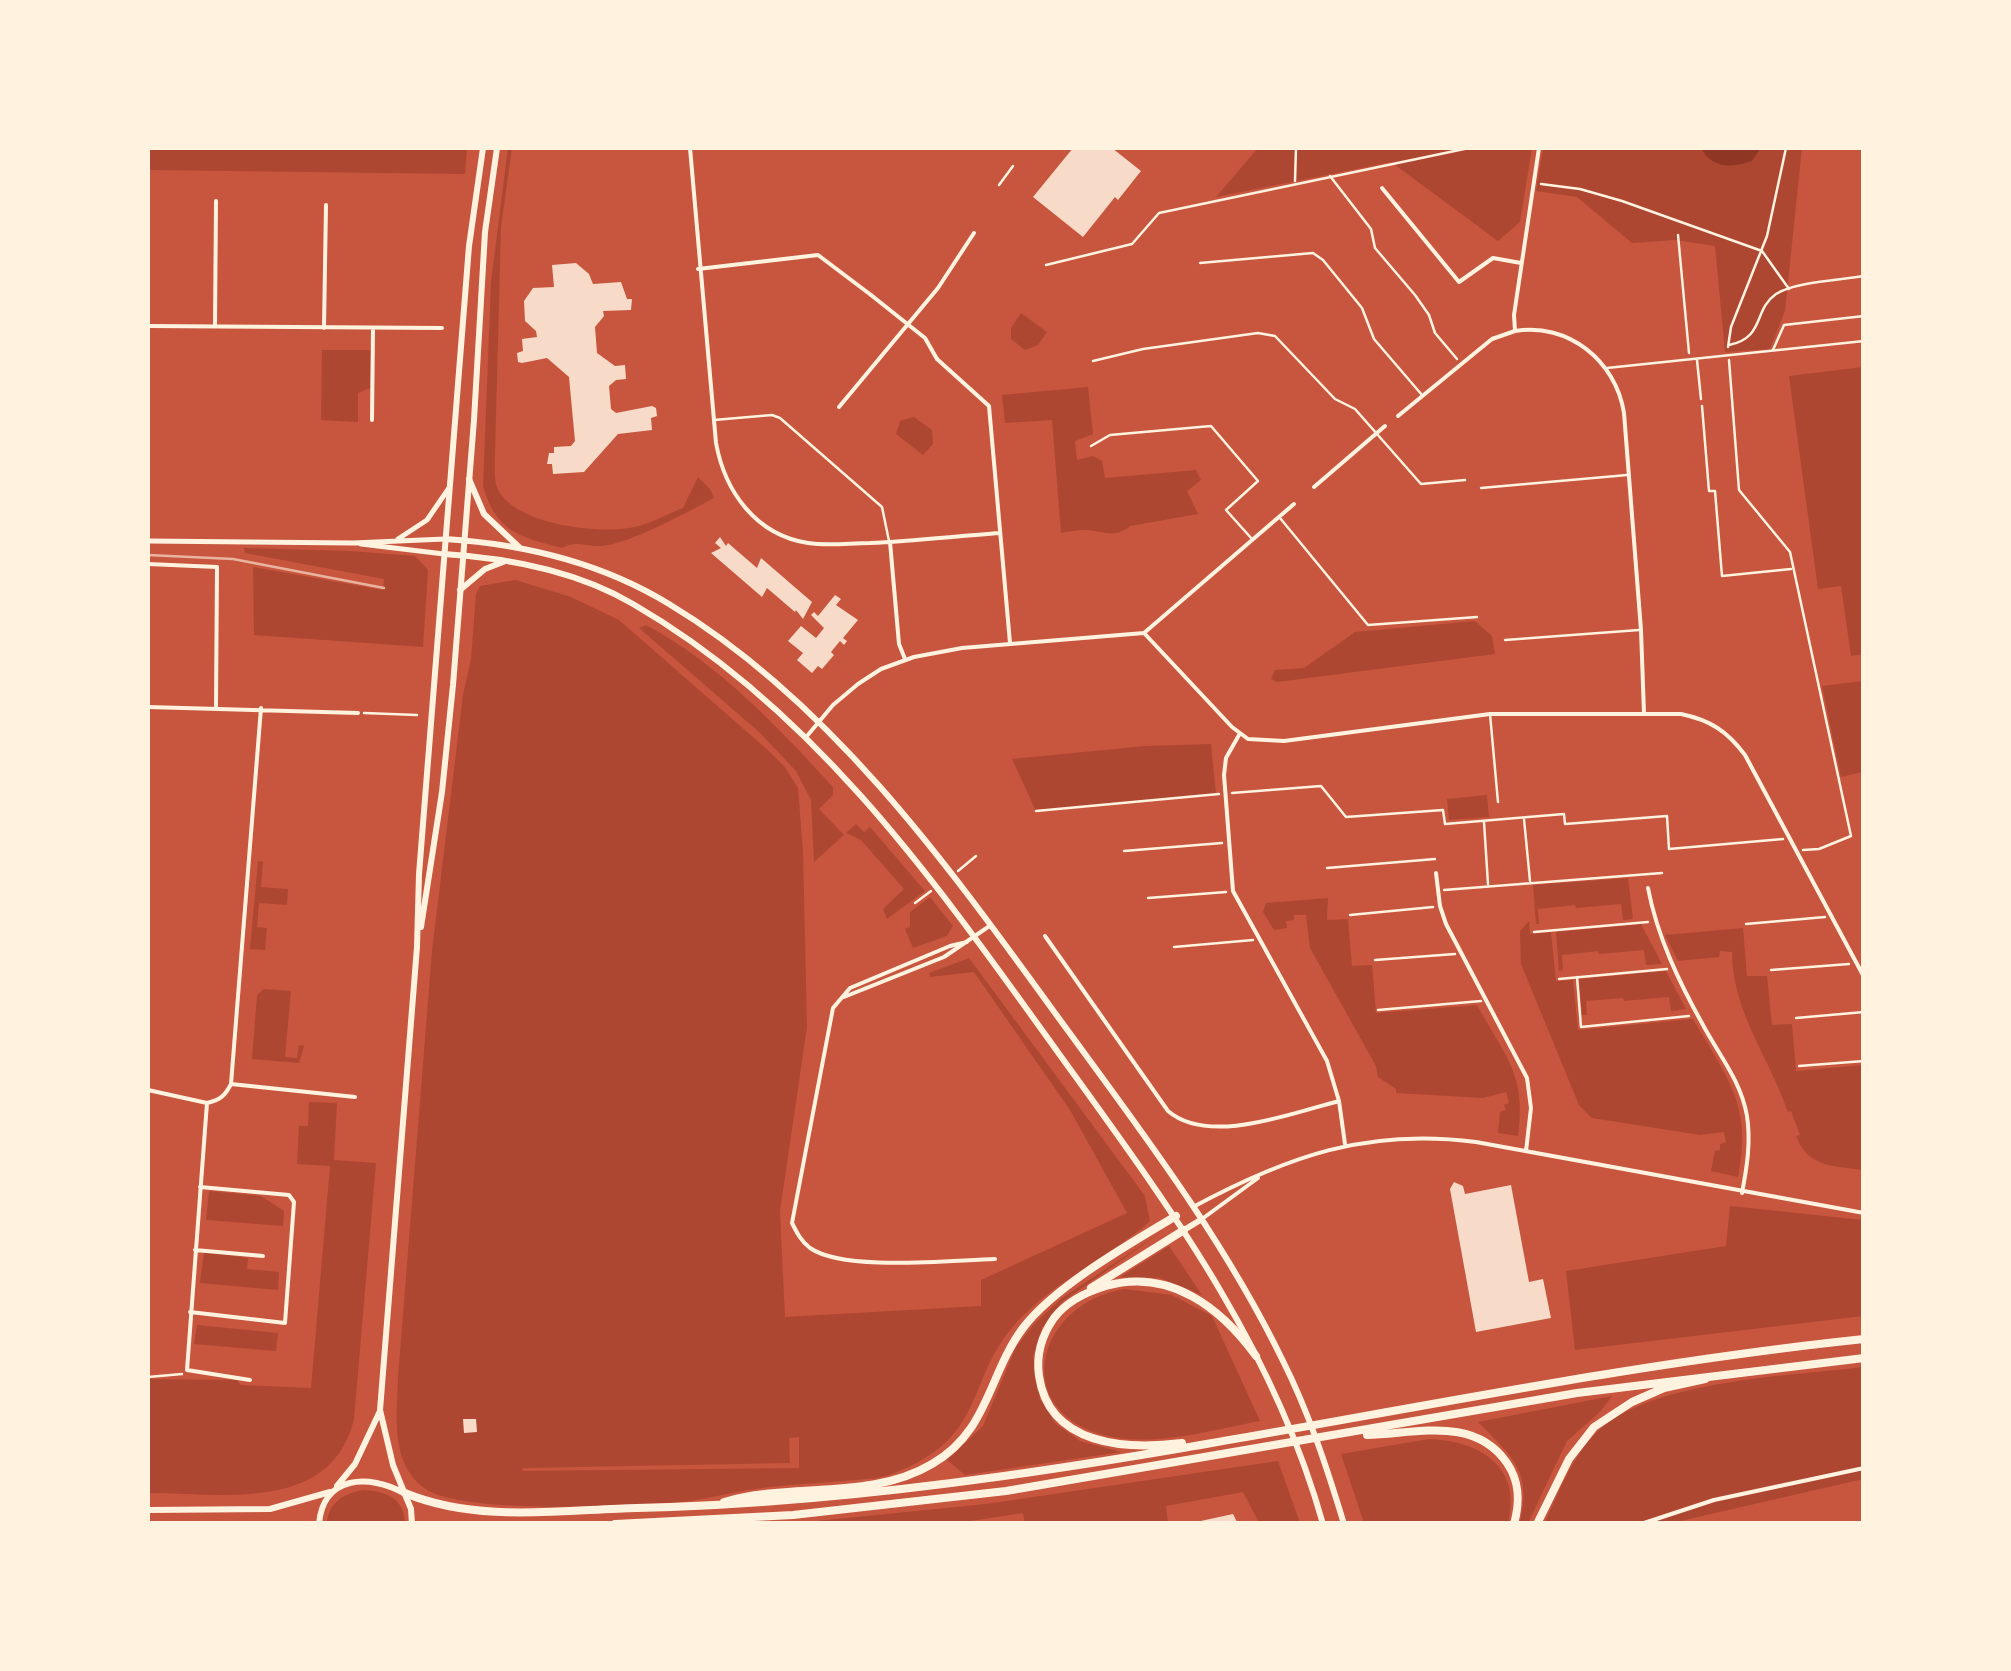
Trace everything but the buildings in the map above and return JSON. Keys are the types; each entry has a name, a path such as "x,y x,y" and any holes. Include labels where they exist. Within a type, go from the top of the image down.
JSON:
{"highway":[{"path":"710,1506 755,1492 875,1484 931,1465 960,1442 980,1416 1013,1343 1040,1308 1176,1216"},
{"path":"1184,1230 1070,1302 1047,1329 1038,1360 1042,1391 1067,1426 1094,1440 1127,1446 1161,1446 1252,1436"},
{"path":"1070,1302 1116,1284 1169,1286 1214,1309 1256,1356"},
{"path":"405,1493 431,1504 472,1511 710,1506 840,1496 1021,1475 1635,1368 1864,1339"},
{"path":"616,1524 794,1515 1006,1492 1577,1393 1864,1358"},
{"path":"1537,1524 1569,1459 1594,1427 1612,1413 1664,1388 1698,1382 1716,1374"},
{"path":"1342,1436 1428,1430 1473,1436 1502,1456 1516,1479 1518,1502 1514,1524"}],"main road":[{"path":"412,1524 380,1410 469,246 483,148"},
{"path":"417,946 442,792 485,232 497,148"},
{"path":"469,479 484,514 521,548"},
{"path":"446,539 521,548 602,571 666,602 734,648 817,724 888,798 991,924 1202,1219 1282,1357 1314,1432 1344,1524"},
{"path":"444,554 509,560 597,587 632,603 722,665 807,736 928,876 1176,1216 1256,1356 1293,1437 1323,1524"},
{"path":"459,591 485,569 509,560"},
{"path":"1176,1216 1193,1207"},
{"path":"1184,1230 1202,1219"},
{"path":"320,1524 323,1502 354,1464 380,1410"},
{"path":"148,1510 270,1510 353,1482 378,1482 405,1493"}],"street":[{"path":"690,148 713,420 727,481 738,500 756,520 806,543 890,542 1000,533"},
{"path":"1516,331 1514,314 1539,148"},
{"path":"1382,188 1459,282 1493,258 1522,262"},
{"path":"214,327 216,201"},
{"path":"324,328 326,205"},
{"path":"839,406 938,288 974,232"},
{"path":"698,269 818,255 925,338 937,360 990,406 1010,643"},
{"path":"148,326 442,328"},
{"path":"372,420 373,328"},
{"path":"1398,416 1492,339 1516,331 1534,328 1566,335 1606,369 1624,408 1644,713"},
{"path":"1314,487 1385,426"},
{"path":"395,540 426,520 450,487"},
{"path":"807,736 833,705 858,684 905,659 962,648 1144,632 1294,504"},
{"path":"148,542 446,539"},
{"path":"353,542 444,554"},
{"path":"890,542 899,644 905,659"},
{"path":"148,564 217,567 216,708"},
{"path":"1144,632 1239,734 1261,741 1490,714 1681,714 1709,721 1745,755 1864,977"},
{"path":"148,707 358,712"},
{"path":"148,1090 206,1102 217,1101 231,1084 261,708"},
{"path":"1239,734 1226,758 1233,891 1327,1061 1340,1100 1345,1144"},
{"path":"1436,873 1440,906 1527,1078 1531,1108 1526,1151"},
{"path":"1648,888 1654,921 1698,1015 1738,1083 1747,1112 1750,1142 1742,1193"},
{"path":"991,924 944,957 844,997 833,1008 792,1223 812,1250 870,1263 995,1259"},
{"path":"1044,936 1178,1120 1196,1126 1236,1125 1340,1100"},
{"path":"231,1084 355,1097"},
{"path":"206,1102 187,1370 250,1380"},
{"path":"1193,1207 1234,1184 1345,1144 1432,1138 1526,1151 1864,1213"},
{"path":"1202,1219 1264,1173"},
{"path":"190,1312 285,1323 294,1202 289,1195 200,1187"},
{"path":"195,1250 264,1256"},
{"path":"1640,1524 1714,1500 1864,1468"}],"lane":[{"path":"1000,186 1013,166"},
{"path":"1200,263 1313,254 1323,260 1362,308 1374,339 1423,396"},
{"path":"1772,352 1784,325 1864,316"},
{"path":"1093,361 1143,349 1258,333 1274,336 1336,398 1355,409 1420,484 1465,480"},
{"path":"1606,369 1864,341"},
{"path":"1697,358 1701,399"},
{"path":"713,420 772,415 780,418 882,507 890,542"},
{"path":"1091,446 1110,435 1210,426 1258,481 1226,510 1253,540"},
{"path":"1481,488 1628,475"},
{"path":"1279,517 1368,625 1477,618"},
{"path":"1504,640 1641,630"},
{"path":"1490,714 1498,802"}],"path":[{"path":"1296,148 1296,183"},
{"path":"1046,264 1132,244 1159,213 1469,148"},
{"path":"1786,148 1762,252 1738,308 1728,346 1738,490 1790,552 1851,836 1819,849 1796,850"},
{"path":"1330,176 1371,229 1374,248 1416,295 1429,314 1435,333 1462,364"},
{"path":"1534,184 1580,189 1622,201 1762,252 1789,289"},
{"path":"1678,235 1690,359"},
{"path":"1728,346 1748,339 1774,295 1864,276"},
{"path":"1701,399 1709,491 1715,491 1722,576 1794,569"},
{"path":"358,712 418,715"},
{"path":"1036,811 1321,786 1346,817 1443,810 1444,824 1564,814 1565,824 1667,816 1670,849 1790,838"},
{"path":"1524,817 1530,882"},
{"path":"1484,820 1488,886"},
{"path":"1124,851 1229,843"},
{"path":"1326,868 1434,859"},
{"path":"1437,890 1662,872"},
{"path":"1148,898 1233,891"},
{"path":"1350,914 1440,906"},
{"path":"1746,924 1832,916"},
{"path":"1534,932 1654,921"},
{"path":"1174,947 1259,940"},
{"path":"1375,960 1462,953"},
{"path":"1770,970 1856,964"},
{"path":"1559,979 1675,968"},
{"path":"1577,977 1581,1026 1698,1015"},
{"path":"1378,1010 1488,1000"},
{"path":"1796,1018 1864,1012"},
{"path":"1800,1066 1864,1061"},
{"path":"148,1376 178,1377 187,1370"}],"shaded area":[{"path":"148,148 467,148 465,174 148,170"},
{"path":"508,148 512,148 501,227 495,464 496,484 504,498 518,509 558,524 623,529 683,508 698,477 714,498 613,544 572,544 562,548 522,536 495,514 483,486 491,282"},
{"path":"1258,148 1532,148 1520,222 1498,241 1391,162 1216,197"},
{"path":"1543,148 1802,148 1785,311 1770,349 1725,352 1715,246 1675,240 1632,243 1577,197 1536,191"},
{"path":"1701,148 1761,148 1752,161 1730,166 1711,160"},
{"path":"1021,313 1047,332 1038,345 1025,350 1011,339 1011,328"},
{"path":"322,350 371,350 370,388 358,393 358,422 321,420"},
{"path":"1863,367 1864,654 1851,656 1841,586 1818,589 1789,376"},
{"path":"1088,387 1093,434 1075,441 1077,460 1093,456 1102,461 1105,478 1196,470 1201,480 1187,491 1198,514 1130,526 1115,533 1061,533 1052,420 1005,423 1002,395"},
{"path":"914,417 932,430 933,444 923,455 896,434 900,421"},
{"path":"244,548 415,556 428,570 423,647 254,635 253,567 383,590 384,579 245,553"},
{"path":"515,580 571,597 619,620 770,752 798,788 807,1027 780,1211 785,1317 981,1306 981,1280 1127,1213 1070,1110 974,972 930,977 929,973 969,958 1145,1196 1150,1221 1022,1316 996,1350 956,1432 942,1446 908,1467 876,1478 758,1488 680,1502 547,1507 443,1497 424,1488 405,1466 398,1438 398,1377 432,951 480,586","holes":["799,1437 799,1468 522,1471 790,1463 789,1438"]},
{"path":"1475,621 1492,636 1495,654 1277,682 1271,679 1275,670 1304,668 1355,632"},
{"path":"646,625 723,678 833,787 833,795 819,809 844,835 814,862 811,800 796,771 759,732 639,628"},
{"path":"1863,681 1863,772 1841,777 1822,686"},
{"path":"1211,744 1216,794 1036,811 1012,759 1145,746"},
{"path":"1487,795 1489,817 1449,820 1447,799"},
{"path":"856,824 864,832 870,827 925,891 887,919 883,909 904,889 861,840 846,833"},
{"path":"258,861 263,862 261,887 288,889 287,905 259,903 257,927 267,928 265,950 250,949"},
{"path":"1628,878 1633,919 1623,920 1621,904 1576,908 1575,905 1538,909 1536,924 1533,885"},
{"path":"930,897 953,926 947,936 913,948 905,929 910,927 910,912"},
{"path":"1328,898 1327,920 1348,919 1352,966 1372,965 1376,1013 1477,1005 1516,1081 1518,1136 1498,1133 1500,1112 1509,1103 1506,1092 1483,1098 1396,1093 1378,1077 1376,1066 1310,948 1306,915 1294,915 1294,920 1286,921 1287,928 1274,930 1263,912 1266,903"},
{"path":"1529,921 1530,934 1551,932 1556,981 1573,980 1578,1030 1693,1019 1734,1093 1742,1130 1738,1177 1711,1171 1715,1151 1726,1142 1724,1132 1700,1135 1592,1118 1579,1105 1521,964 1520,931"},
{"path":"1641,924 1662,964 1646,965 1644,950 1599,954 1598,951 1562,955 1563,970 1559,971 1556,932"},
{"path":"1743,928 1747,976 1767,976 1772,1025 1792,1024 1796,1071 1863,1065 1863,1170 1820,1162 1801,1146 1791,1111 1788,1112 1744,1014 1732,952 1678,961 1665,935"},
{"path":"1666,971 1686,1009 1671,1011 1669,997 1624,1001 1623,998 1586,1001 1587,1015 1582,1015 1579,979"},
{"path":"264,989 291,991 285,1057 297,1058 299,1045 304,1046 299,1063 252,1059 257,995"},
{"path":"309,1102 337,1103 334,1160 376,1163 354,1419 342,1449 322,1471 298,1484 270,1492 148,1493 148,1379 237,1380 241,1385 311,1388 330,1166 297,1164 299,1126 308,1126"},
{"path":"209,1191 261,1196 284,1211 283,1226 206,1220"},
{"path":"1730,1206 1863,1220 1863,1316 1575,1350 1566,1271 1726,1246"},
{"path":"1160,1233 1062,1302 1042,1328 1033,1356 1040,1399 1056,1424 1080,1441 1121,1452 965,1475 947,1460 983,1426 1016,1347 1034,1324 1062,1298"},
{"path":"1169,1246 1202,1295 1160,1278 1120,1277"},
{"path":"204,1252 248,1258 247,1269 279,1272 278,1290 200,1283"},
{"path":"1125,1289 1172,1295 1212,1316 1260,1421 1139,1440 1100,1434 1072,1421 1054,1402 1045,1380 1046,1357 1055,1334 1071,1314 1095,1298"},
{"path":"197,1325 278,1333 276,1351 194,1344"},
{"path":"1863,1367 1863,1479 1672,1523 1544,1524 1581,1452 1598,1431 1622,1414 1652,1401 1724,1383"},
{"path":"1612,1396 1567,1441 1528,1523 1520,1523 1523,1490 1517,1466 1478,1422"},
{"path":"1429,1439 1465,1445 1493,1460 1509,1486 1508,1523 1364,1523 1341,1454"},
{"path":"1278,1461 1300,1523 1259,1523 1243,1492 1166,1506 1168,1523 1025,1523 1023,1513 957,1523 797,1523 986,1504"},
{"path":"363,1490 392,1498 401,1507 405,1523 327,1523 338,1500"}],"tram line":[{"path":"148,555 233,559 384,588"}]}
